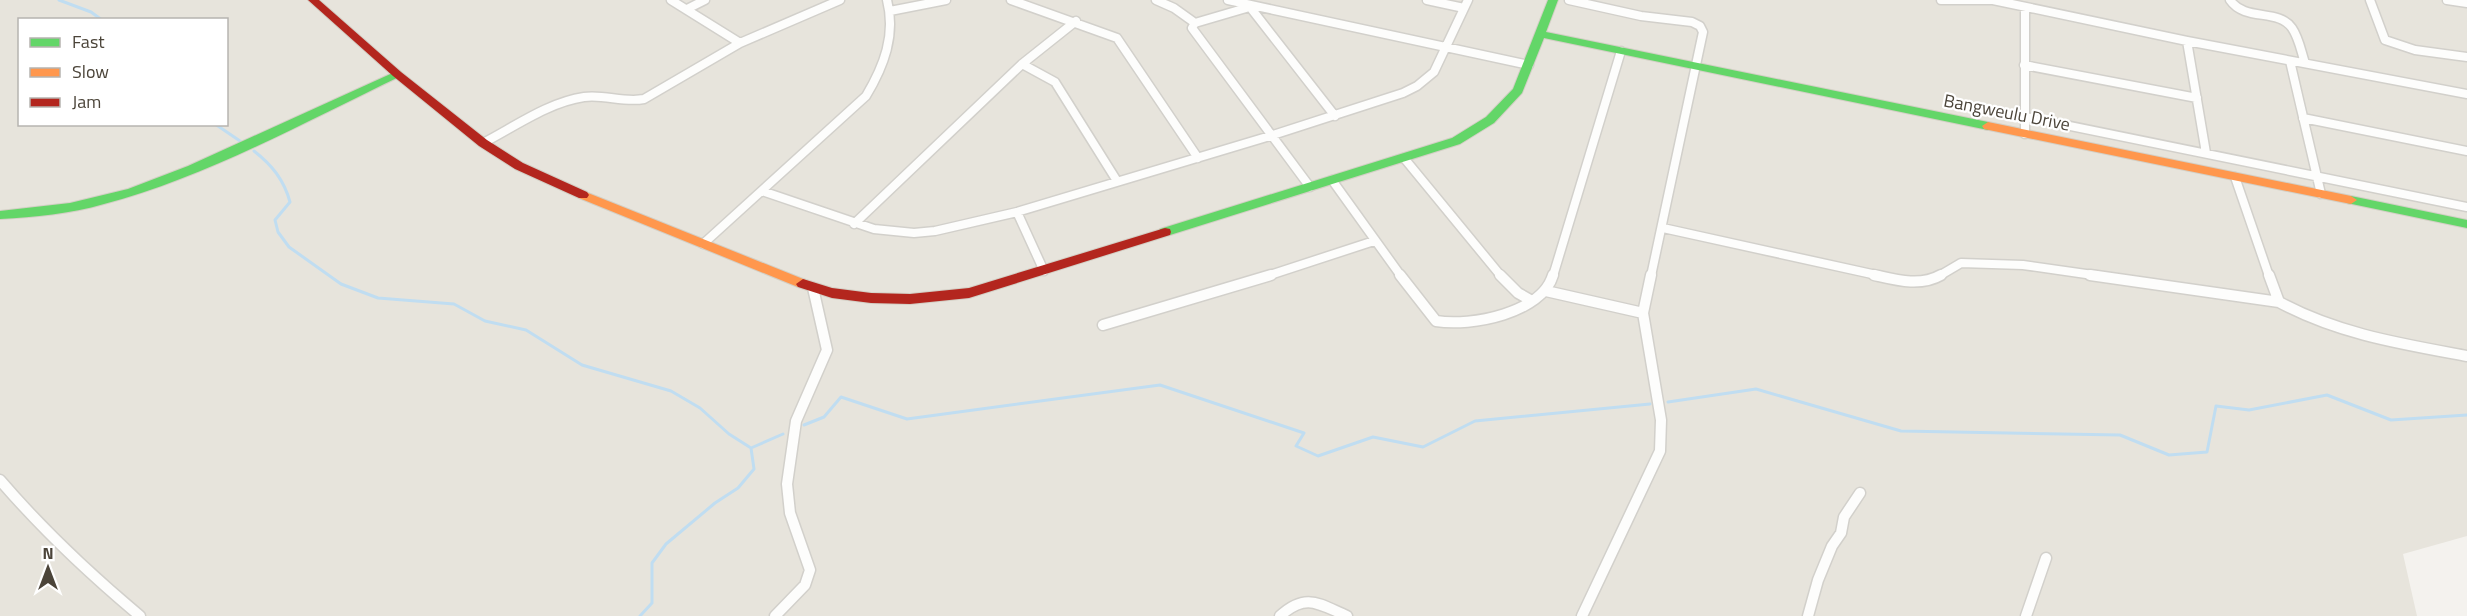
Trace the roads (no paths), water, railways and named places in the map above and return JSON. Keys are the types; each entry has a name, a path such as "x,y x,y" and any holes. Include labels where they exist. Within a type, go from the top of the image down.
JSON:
{"street":[{"path":"314,0 397,74 483,143 543,178 813,288 867,298 914,299 969,293 1456,141 1486,124 1513,97 1529,65 1553,0"},
{"path":"671,0 740,43"},
{"path":"687,9 705,0"},
{"path":"483,143 551,109 583,97 633,102 644,99 740,43 840,0"},
{"path":"703,244 866,96 878,75 887,49 890,11 887,0"},
{"path":"890,11 946,0"},
{"path":"1011,0 1076,21 1117,38 1198,158"},
{"path":"1156,0 1174,8 1195,23"},
{"path":"1228,0 1529,65"},
{"path":"1266,8 1271,0"},
{"path":"762,191 854,224 894,232 914,233 946,228 1017,212 1335,116 1389,99 1418,86 1434,72 1466,4 1427,0"},
{"path":"1569,0 1641,16 1692,22 1700,26 1703,32 1694,66 1663,228 1643,313 1656,393 1663,416 1664,433 1660,450 1582,616"},
{"path":"1941,0 1994,0 2025,9 2467,94"},
{"path":"2230,0 2232,5 2241,10 2287,23 2293,30 2305,63"},
{"path":"2370,0 2385,40 2426,51 2467,57"},
{"path":"2446,0 2467,3"},
{"path":"1252,6 1195,23 1192,28 1310,187"},
{"path":"1252,6 1335,116"},
{"path":"2025,9 2025,134"},
{"path":"854,224 1022,64 1076,21"},
{"name":"Bangweulu Drive","path":"1541,34 2467,224"},
{"path":"2187,41 2206,153"},
{"path":"1332,180 1374,241 1431,316 1442,323 1494,316 1539,298 1546,291 1556,271 1621,51"},
{"path":"2290,61 2321,194"},
{"path":"1022,64 1055,82 1117,182"},
{"path":"2024,65 2196,98"},
{"path":"0,215 81,207 167,182 397,74"},
{"name":"Bangweulu Drive","path":"2026,117 2467,207"},
{"path":"2303,118 2467,151"},
{"path":"1404,158 1489,264 1518,293 1532,301"},
{"path":"2235,177 2251,228 2263,254 2279,302"},
{"path":"1017,212 1044,271"},
{"path":"1663,228 1907,282 1932,280 1961,263 2023,265 2279,302 2306,318 2341,330 2467,356"},
{"path":"1103,325 1237,286 1374,241"},
{"path":"775,616 805,585 810,570 790,513 787,484 796,421 827,350 813,288"},
{"path":"1546,291 1643,313"},
{"path":"0,480 19,502 140,616"},
{"path":"1809,616 1818,580 1832,546 1841,533 1844,517 1860,493"},
{"path":"2026,616 2046,558"},
{"path":"1280,616 1287,608 1301,602 1315,601 1347,616"}],"waterway":[{"path":"59,0 91,12 99,18"},
{"path":"218,126 240,141"},
{"path":"254,151 276,174 290,202 275,220 278,232 289,247 341,284 378,298 454,304 485,321 526,330 582,365 671,391 700,408 729,434 751,448"},
{"path":"804,425 824,417 841,397 907,419 1160,385 1304,433 1296,446 1318,456 1373,437 1423,447 1475,421 1650,404"},
{"path":"1668,402 1756,389 1901,431 2120,435 2169,455 2207,452 2216,406 2249,410 2327,395 2391,420 2467,415"},
{"path":"751,448 783,434"},
{"path":"640,616 652,603 652,563 666,544 715,503 738,488 754,469 751,448"}]}
